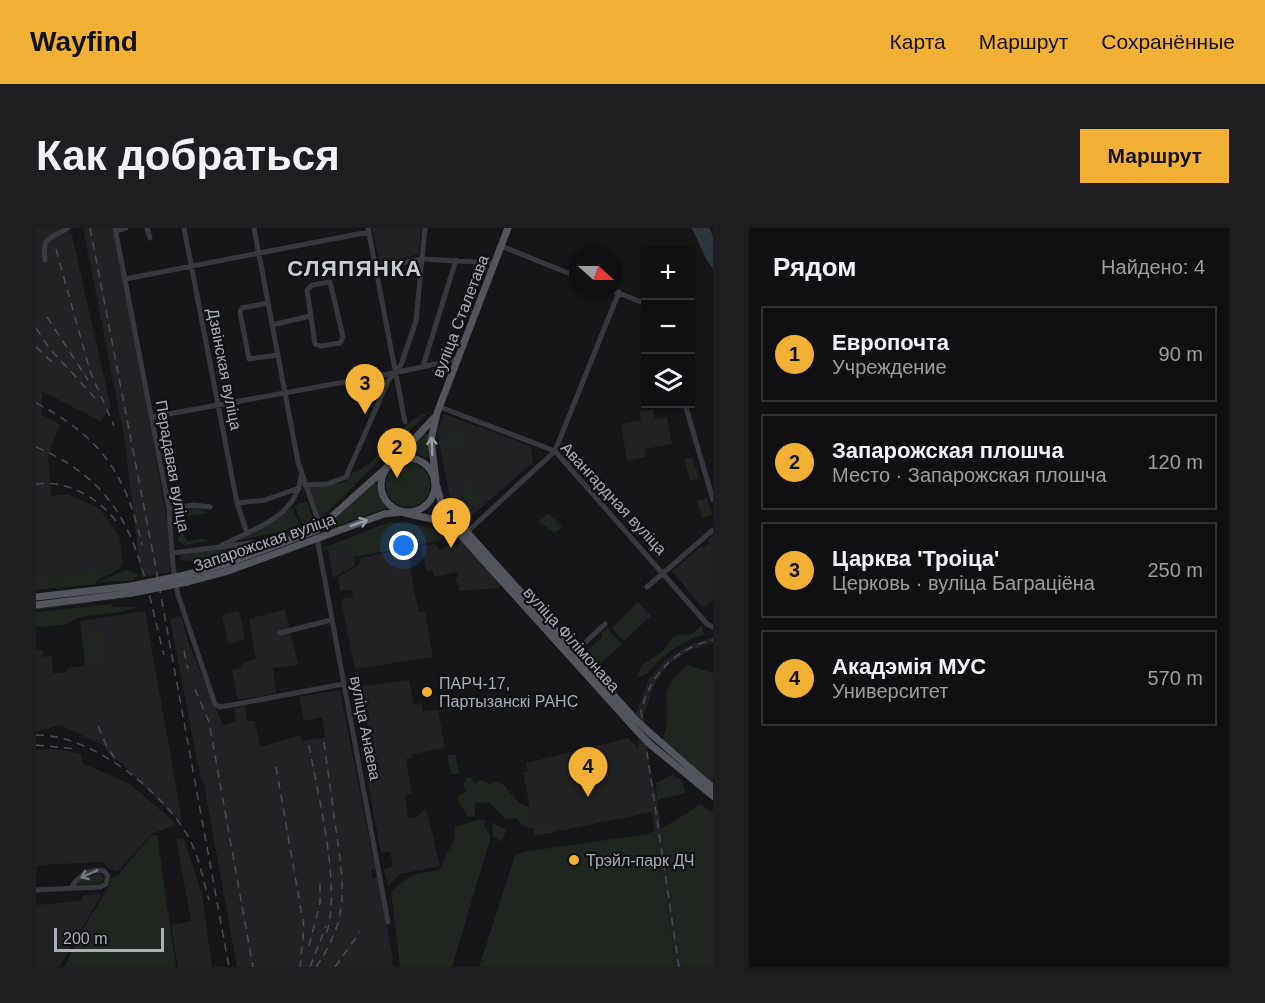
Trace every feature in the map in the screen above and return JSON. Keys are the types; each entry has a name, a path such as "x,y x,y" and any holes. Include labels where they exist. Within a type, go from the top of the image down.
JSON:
{"main road":[{"name":"вуліца Сталетава","path":"439,410 508,228"},
{"name":"Запарожская вуліца","path":"186,579 317,530 389,465 439,410"},
{"path":"436,482 429,468 418,460 404,458 389,465 381,483 382,494 392,508 404,513 417,511 427,505 434,495 436,482 431,440 439,410"},
{"name":"вуліца Філімонава","path":"436,482 441,502 575,652 583,668 650,733 713,788"},
{"name":"Запарожская вуліца","path":"132,590 228,571 384,514 404,513"},
{"name":"вуліца Філімонава","path":"404,513 436,520 455,529 583,668 637,731 713,796"},
{"path":"36,597 132,590"},
{"path":"36,604 132,590"}],"street":[{"path":"45,260 46,241 68,228"},
{"path":"116,230 126,228"},
{"path":"147,228 150,238"},
{"name":"Дзвінская вуліца","path":"184,228 237,502 247,533"},
{"path":"254,228 302,475 302,486 318,520 317,530"},
{"path":"237,502 265,501 302,486 327,484 344,479 394,373 401,365 416,321 425,228"},
{"name":"Перадавая вуліца","path":"116,230 169,509 176,585 184,618 215,704 220,707 343,684"},
{"path":"125,279 259,255 368,230 405,422"},
{"path":"501,246 569,273"},
{"path":"376,268 422,259 494,263"},
{"path":"423,366 456,260"},
{"path":"330,282 343,337 341,342 321,346 315,344 310,316 307,288 330,282"},
{"path":"623,295 641,302"},
{"path":"467,532 555,451 613,300"},
{"path":"268,303 242,308 240,312 249,359 278,355"},
{"path":"272,325 310,316"},
{"path":"152,417 394,373 458,359"},
{"path":"686,408 713,500"},
{"name":"Авангардная вуліца","path":"439,410 555,451 664,572 707,624 713,627"},
{"name":"Запарожская вуліца","path":"218,547 284,512 302,486"},
{"path":"169,509 193,505 210,507"},
{"path":"318,520 328,522"},
{"path":"647,587 713,530"},
{"path":"172,553 298,538"},
{"name":"вуліца Анаева","path":"317,538 343,684 379,861 388,922"},
{"path":"280,633 331,620"},
{"path":"575,652 605,624"},
{"path":"36,890 100,887 105,884 108,876 104,871 95,870 82,876 72,887"}],"shaded area":[{"path":"36,228 62,228 72,235 111,408 100,421 42,391 41,414 60,425 48,456 51,496 68,494 100,509 119,536 123,562 119,569 36,580"},
{"path":"83,228 115,228 168,527 170,572 141,577 124,436"},
{"path":"372,228 421,228 419,254 380,264"},
{"path":"691,228 709,228 713,236 713,268 708,261"},
{"path":"653,409 655,419 667,417 672,444 645,449 646,457 627,461 621,424 641,420 640,412"},
{"path":"429,412 321,518 319,516 308,487 346,482 349,474 371,462 407,424"},
{"path":"444,414 531,446 533,462 468,519 450,498 437,432"},
{"path":"447,429 463,433 459,449 443,446"},
{"path":"424,433 428,435 428,459 407,450"},
{"path":"692,457 699,478 690,481 684,459"},
{"path":"408,463 424,469 430,485 424,501 408,507 392,501 386,485 392,469"},
{"path":"468,481 482,498 471,508 457,490"},
{"path":"375,482 386,508 320,532 326,528"},
{"path":"707,498 712,515 702,518 697,501"},
{"path":"299,503 308,503 314,522 303,526 295,507"},
{"path":"196,507 208,513 177,517 176,512"},
{"path":"292,507 301,528 239,540 277,520"},
{"path":"548,513 562,527 555,533 539,522"},
{"path":"390,522 419,525 448,533 439,541 355,557 354,549 349,544 324,550 323,548"},
{"path":"181,529 187,541 204,539 207,541 184,545 178,540 178,530"},
{"path":"713,535 713,601 705,607 700,605 672,571 701,546 704,548 710,543 707,540"},
{"path":"462,542 500,584 500,588 460,591 455,578 458,577 457,572 434,577 433,570 426,571 421,547 435,544 440,550 452,543 454,547"},
{"path":"260,543 207,562 181,560 180,555"},
{"path":"261,543 275,543 226,561 192,569 260,546"},
{"path":"349,544 354,549 355,565 333,578 328,549"},
{"path":"408,548 414,592 419,612 425,612 433,657 355,669 341,602 343,598 353,598 352,590 340,591 338,577 359,565 360,558"},
{"path":"119,569 96,581 96,584 36,590 36,580"},
{"path":"126,570 139,575 131,581 98,582"},
{"path":"128,598 36,610 36,607"},
{"path":"638,602 651,616 624,641 612,628"},
{"path":"112,604 113,607 139,607 80,617 64,625 36,627 36,612"},
{"path":"285,609 298,665 273,668 276,693 238,700 232,670 243,667 243,663 256,659 249,619"},
{"path":"145,611 182,820 180,822 117,759 114,761 103,745 60,725 36,732 36,651 43,650 43,657 52,656 53,673 65,673 68,668 85,666 80,621"},
{"path":"239,611 245,640 228,644 222,615"},
{"path":"181,616 190,647 223,725 236,722 234,708 245,706 247,721 255,721 260,747 300,735 302,741 325,737 322,717 304,721 299,697 340,690 375,869 371,870 372,878 377,877 393,959 391,965 396,967 237,967 204,784 200,776 170,619"},
{"path":"702,626 704,635 680,645 647,673 637,677 642,665 663,651 671,639 681,634 690,635"},
{"path":"607,628 622,644 599,665 586,651 602,637 601,633"},
{"path":"102,632 105,661 86,664 83,634"},
{"path":"713,637 713,643 691,650 669,664 654,685 644,715 646,750 657,800 682,967 676,967 652,812 535,836 523,772 528,771 526,763 628,738 639,748 636,713 648,681 664,661 674,654 685,647"},
{"path":"688,665 713,673 713,784 661,741 666,729 666,702 669,685"},
{"path":"409,680 414,705 421,703 423,712 438,710 445,748 412,754 412,758 406,759 412,794 405,796 408,818 417,817 426,808 440,866 400,874 388,886 384,869 393,867 390,852 381,853 366,772 375,770 362,686"},
{"path":"55,749 81,754 82,763 130,784 174,822 174,826 153,833 118,871 109,869 103,862 38,865 36,868 36,750"},
{"path":"447,755 455,755 459,774 451,774"},
{"path":"671,775 682,780 686,793 657,800 656,783"},
{"path":"466,777 471,778 474,784 481,780 490,784 495,781 504,785 519,803 530,808 534,829 523,826 517,818 505,819 489,802 475,803 475,816 468,817 457,796 467,792 463,786"},
{"path":"701,804 713,813 713,967 682,967 661,829"},
{"path":"477,820 485,820 484,826 491,836 452,967 400,967 391,891 412,875 439,870 455,837 455,827"},
{"path":"541,820 549,826 561,828 552,833 543,833 539,828"},
{"path":"492,822 506,830 502,842 493,836"},
{"path":"655,830 676,967 479,967 515,856 522,852 648,834"},
{"path":"152,835 157,835 176,967 65,967 81,932 108,888 111,878 117,876"},
{"path":"176,838 184,839 202,894 212,967 178,967 171,925 191,921"},
{"path":"99,873 104,878 101,883 80,885 78,882 84,877"},
{"path":"99,893 101,896 59,967 36,967 36,905 82,901 82,896"}],"railway":[{"path":"90,228 156,569 229,967"},
{"path":"56,249 90,371 114,426"},
{"path":"47,317 88,380"},
{"path":"36,328 50,349 98,401"},
{"path":"36,347 53,363"},
{"path":"36,403 78,430 107,460 128,498 142,545"},
{"path":"36,447 69,464 95,484 114,507 128,532 139,560 164,655"},
{"path":"36,484 60,485 82,493 102,506 118,524"},
{"path":"679,967 641,712 650,686 666,665 687,649 713,640"},
{"path":"184,651 188,669"},
{"path":"195,689 209,722 253,967"},
{"path":"98,726 107,747 117,761"},
{"path":"36,735 57,737 79,744 102,755 144,784 162,802 189,838 198,860 209,900"},
{"path":"316,967 335,933 342,901 341,868 324,742"},
{"path":"36,745 77,749"},
{"path":"309,745 323,815 330,868 330,915 326,935"},
{"path":"276,767 304,927 300,967"},
{"path":"309,946 320,903 320,881"},
{"path":"310,967 326,926"},
{"path":"335,967 360,932"}],"place":[{"name":"Царква 'Троіца'","path":"365,414"},
{"name":"Запарожская плошча","path":"397,478"},
{"name":"Европочта","path":"451,548"},
{"name":"ПАРЧ-17, Партызанскі РАНС","path":"427,692"},
{"name":"Акадэмія МУС","path":"588,797"},
{"name":"Трэйл-парк ДЧ","path":"574,860"}],"district":[{"name":"СЛЯПЯНКА","path":"355,268"}]}
